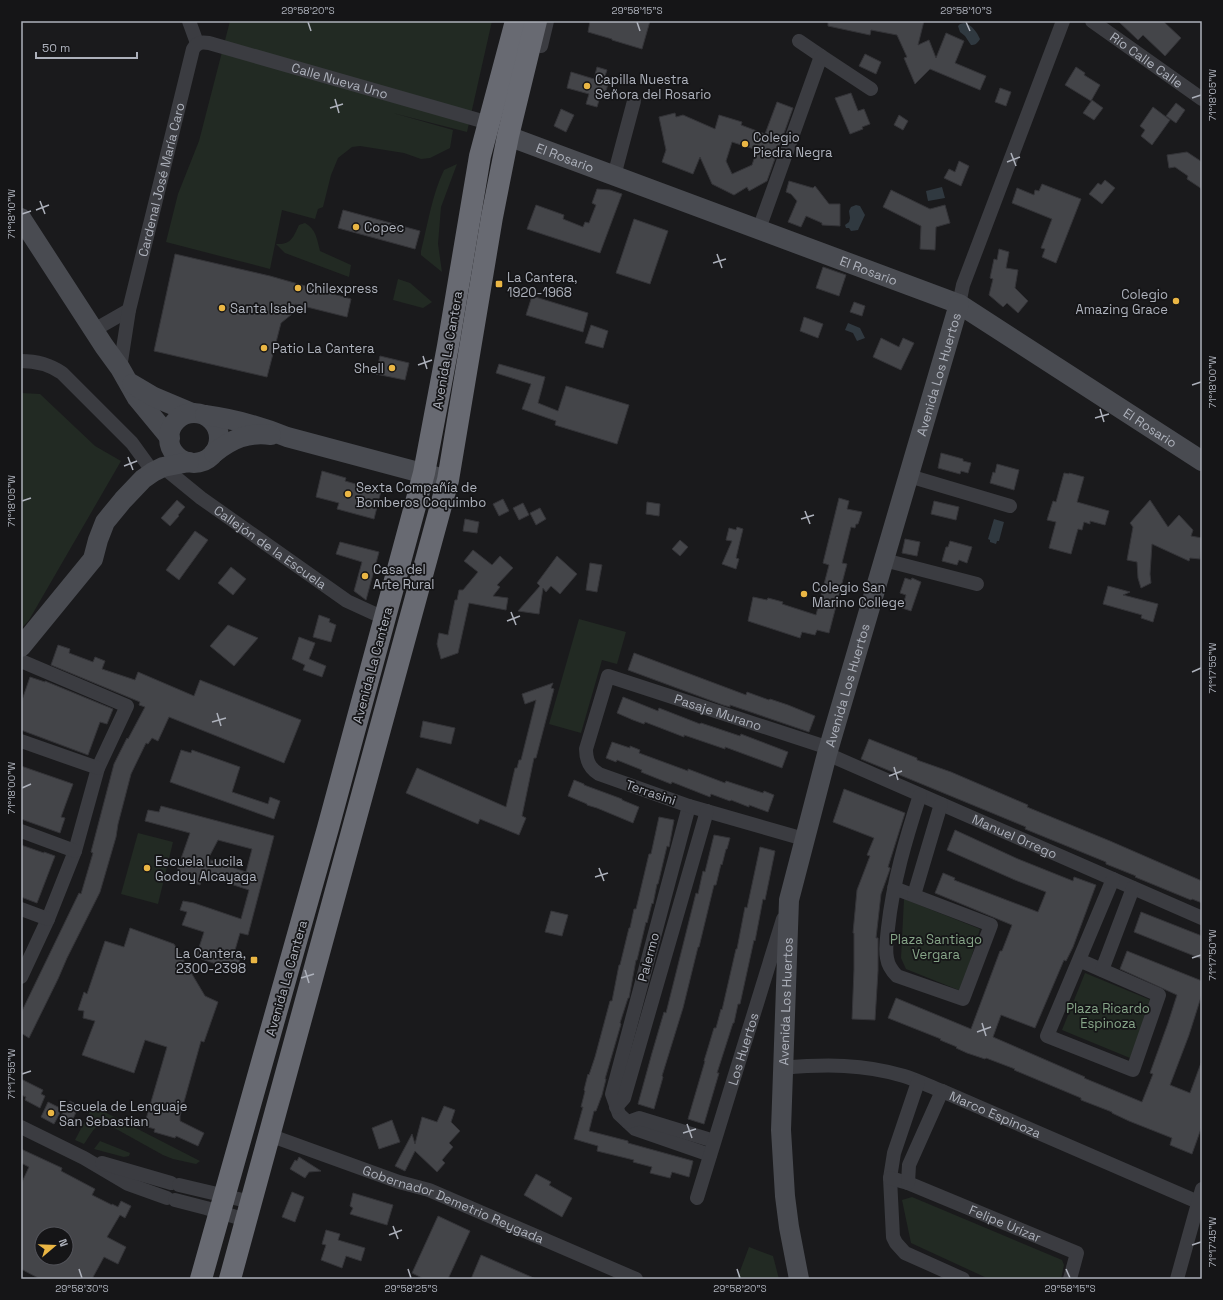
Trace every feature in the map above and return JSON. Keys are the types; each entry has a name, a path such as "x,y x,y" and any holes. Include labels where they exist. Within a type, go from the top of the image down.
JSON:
{"highway":[{"name":"Avenida La Cantera","path":"201,1279 328,828 424,473 448,346 480,156 516,21"},
{"name":"Avenida La Cantera","path":"230,1279 268,1135 448,480 492,216 508,136 536,21"},
{"path":"480,156 494,143 508,136"}],"street":[{"path":"189,21 195,46"},
{"name":"Avenida La Cantera","path":"508,136 518,121 527,97 547,21"},
{"name":"Avenida Los Huertos","path":"798,1279 789,1227 781,1130 789,900 828,751 959,304 963,285 1063,21"},
{"name":"Río Calle Calle","path":"1092,21 1202,100"},
{"path":"799,41 871,89"},
{"name":"Calle Nueva Uno","path":"195,46 202,42 209,42 489,123"},
{"name":"Cardenal José María Caro","path":"124,374 129,310 195,46"},
{"path":"759,229 821,56"},
{"path":"614,176 634,101"},
{"name":"El Rosario","path":"508,136 959,304 1202,461"},
{"path":"21,218 124,374 137,398 170,442 176,454 182,459 190,462"},
{"path":"94,330 129,310"},
{"name":"Callejón de la Escuela","path":"21,360 38,362 54,368 62,373 158,469 347,601 384,618"},
{"path":"124,374 142,391 213,420 219,437 218,446 214,453"},
{"path":"158,469 170,442 170,431 178,418 185,414 198,414 232,419 262,427 287,437 448,480"},
{"path":"21,647 94,558 98,540 105,522 143,479 158,469 190,462 203,461 228,442 245,436 263,434 287,437"},
{"path":"909,476 1010,506"},
{"path":"884,560 977,584"},
{"path":"21,661 127,706 98,768 75,851 48,920 21,977"},
{"name":"Pasaje Murano","path":"608,676 828,751"},
{"name":"Terrasini","path":"608,676 586,749 586,756 591,767 599,774 689,806 804,839"},
{"path":"21,742 98,768"},
{"name":"Manuel Orrego","path":"828,751 920,795 1202,918"},
{"path":"894,888 991,925 963,999 897,976 893,972 887,959 886,951 894,888 920,795"},
{"path":"914,895 941,804"},
{"name":"Palermo","path":"616,1107 612,1094 689,806"},
{"name":"Palermo","path":"616,1107 624,1098 707,811"},
{"path":"21,831 75,851"},
{"path":"1079,960 1159,995 1134,1070 1047,1036 1112,879"},
{"path":"1102,970 1133,888"},
{"name":"Los Huertos","path":"696,1198 789,900"},
{"path":"21,909 48,920"},
{"name":"Marco Espinoza","path":"783,1068 823,1065 863,1067 885,1071 942,1091 1200,1196"},
{"path":"918,1082 894,1153 890,1178 892,1230 896,1243 911,1257 963,1279"},
{"path":"908,1183 909,1165 942,1091"},
{"path":"616,1107 619,1114 628,1122 640,1118 712,1148"},
{"path":"21,1127 84,1158 128,1184 171,1199 222,1204"},
{"name":"Gobernador Demetrio Reygada","path":"268,1135 400,1182 429,1190 636,1279"},
{"path":"84,1158 175,1184 222,1204 248,1211"},
{"name":"Felipe Urízar","path":"890,1178 908,1183 1077,1253 1070,1279"},
{"path":"1177,1279 1200,1196"}],"green space":[{"path":"230,21 492,21 467,132 393,113 453,130 450,148 430,158 421,159 404,153 360,146 352,147 338,158 331,175 323,207 318,209 315,219 282,210 270,269 166,242 178,194 199,141"},
{"path":"457,164 441,207 438,244 442,272 421,255 421,251 433,199 444,170"},
{"path":"305,223 314,231 320,251 351,265 349,277 285,253 276,244 285,243 291,240 299,225"},
{"path":"398,279 410,283 432,302 423,308 393,300"},
{"path":"21,393 40,394 95,446 121,461 29,620 21,629"},
{"path":"579,619 626,632 617,664 602,660 581,733 549,724"},
{"name":"Escuela Lucila Godoy Alcayaga","path":"138,833 173,842 158,904 121,894"},
{"name":"Plaza Santiago Vergara","path":"904,899 980,929 961,991 906,969 901,958"},
{"name":"Plaza Ricardo Espinoza","path":"1085,973 1153,1001 1130,1058 1062,1030"},
{"path":"93,1106 200,1161 196,1164 173,1159 109,1125 104,1124 94,1129 84,1144 75,1140"},
{"path":"100,1141 130,1153 129,1156 124,1157 94,1149"},
{"path":"912,1197 1062,1260 1064,1265 1061,1279 989,1279 911,1243 902,1200"},
{"path":"749,1247 773,1256 779,1279 737,1279"}],"shaded area":[{"path":"964,23 974,29 980,39 976,44 971,45 965,36 960,32 958,26"},
{"path":"942,187 945,198 928,201 926,191"},
{"path":"856,205 860,206 865,215 858,230 851,231 849,228 846,228 845,225 849,222 849,211 851,207"},
{"path":"848,323 860,328 865,338 857,341 853,333 845,330"},
{"path":"994,519 1004,522 999,541 997,541 996,544 990,542 988,539"}],"building":[{"path":"590,21 650,21 642,49 588,32"},
{"path":"828,21 924,21 918,45 929,40 936,58 946,33 964,41 955,63 986,76 980,90 930,69 915,84 904,58 907,57 897,35 871,30 870,35 828,26"},
{"path":"1118,21 1163,21 1181,38 1165,56 1143,35 1138,40"},
{"path":"865,54 881,62 876,74 859,66"},
{"name":"Capilla Nuestra Señora del Rosario","path":"597,67 607,70 603,82 608,84 604,98 600,97 597,107 586,104 589,94 567,88 571,72 594,79"},
{"path":"1076,67 1085,73 1084,75 1100,85 1091,101 1065,85"},
{"path":"1000,88 1011,92 1006,106 995,102"},
{"path":"851,93 858,111 864,109 870,124 862,127 863,129 850,134 835,98"},
{"path":"1092,100 1103,108 1094,120 1083,113"},
{"path":"777,102 793,108 767,181 749,191 747,187 734,195 712,184 700,157 693,174 662,162 666,150 659,117 675,113 676,117 683,115 715,129 719,115 742,122 741,125 765,134","holes":["732,142 757,150 752,165 732,174 726,161"]},
{"path":"1176,103 1185,110 1176,123 1166,116"},
{"path":"1153,107 1170,120 1152,145 1141,136 1145,130 1140,126"},
{"path":"561,109 574,115 566,132 554,126"},
{"path":"899,115 908,121 903,130 894,125"},
{"path":"1187,152 1202,162 1202,189 1187,179 1188,176 1175,167 1169,168 1167,155"},
{"path":"959,161 969,166 961,186 944,178 949,169 955,172"},
{"path":"1105,180 1115,188 1102,204 1089,194 1098,183 1101,185"},
{"path":"789,181 813,188 815,186 829,204 840,204 840,226 822,225 822,223 806,216 801,227 788,222 797,201 791,194 786,192"},
{"path":"1042,184 1081,199 1056,263 1042,257 1045,249 1041,248 1052,219 1012,203 1017,188 1034,195 1035,190 1039,191"},
{"path":"597,189 610,190 622,194 600,253 527,229 536,205 564,215 563,219 583,227 585,222 589,223 596,205 592,203"},
{"path":"891,190 930,209 945,205 950,223 936,227 935,250 920,249 921,226 883,207"},
{"path":"343,210 420,231 415,249 338,228"},
{"path":"634,219 668,231 650,284 616,273"},
{"path":"999,249 1009,252 1006,268 1018,270 1015,288 1028,301 1018,313 1007,303 1003,307 989,295 993,279 990,278 994,259 997,260"},
{"path":"175,254 270,276 351,299 347,317 295,304 292,314 281,323 267,377 154,351"},
{"path":"823,267 846,275 839,296 816,288"},
{"path":"532,296 588,313 583,332 526,315"},
{"path":"854,302 865,306 862,316 850,312"},
{"path":"804,317 823,324 818,338 800,331"},
{"path":"591,325 608,331 603,348 585,343"},
{"path":"881,338 899,347 903,338 914,343 901,370 873,357"},
{"name":"Shell","path":"380,356 409,363 405,380 376,374"},
{"path":"499,364 545,377 538,403 558,411 566,386 629,405 617,444 555,425 556,421 522,409 531,384 496,373"},
{"path":"941,453 963,459 963,461 971,463 968,473 961,471 960,474 938,468"},
{"path":"997,464 1019,470 1014,490 990,483 993,472 995,473"},
{"name":"Sexta Compañía de Bomberos Coquimbo","path":"322,471 346,478 345,481 381,491 374,519 337,509 339,503 316,497"},
{"path":"1064,473 1084,477 1077,502 1109,511 1105,525 1090,521 1090,524 1084,522 1082,530 1078,529 1071,554 1049,548 1056,522 1047,520 1053,501 1056,502"},
{"path":"839,498 849,501 847,509 862,512 858,524 856,524 855,528 851,527 842,563 847,564 829,633 817,630 815,635 802,632 800,638 748,621 753,597 767,600 768,598 783,602 782,604 816,615 829,565 823,563"},
{"path":"503,499 509,511 499,516 493,504"},
{"path":"177,500 185,507 170,526 161,518"},
{"path":"1150,500 1168,527 1179,515 1193,530 1191,536 1202,538 1202,542 1200,559 1190,558 1189,561 1152,544 1150,574 1151,583 1141,588 1138,578 1137,562 1127,560 1133,527 1130,523"},
{"path":"934,501 959,507 956,520 931,514"},
{"path":"647,502 660,504 659,516 646,514"},
{"path":"523,503 529,515 519,520 513,508"},
{"path":"540,508 546,519 536,525 530,513"},
{"path":"465,519 479,522 477,533 463,531"},
{"path":"737,527 743,529 736,558 739,559 736,569 722,564 732,541 726,540 729,528 736,530"},
{"path":"195,531 208,540 179,580 166,570"},
{"path":"905,539 920,542 917,556 902,553"},
{"path":"680,540 688,547 680,556 672,549"},
{"path":"950,541 972,547 967,563 959,560 957,565 942,561 946,547 948,547"},
{"name":"Casa del Arte Rural","path":"340,542 379,552 366,600 354,591 362,562 336,554"},
{"path":"473,550 492,565 500,556 513,568 497,585 500,587 493,596 508,598 506,610 469,603 458,653 441,659 437,644 439,633 448,635 455,600 457,600 459,590 463,590 478,572 464,561"},
{"path":"557,556 577,574 560,594 551,586 546,592 543,588 539,614 518,611 540,586 537,583"},
{"path":"590,563 602,565 597,592 586,590"},
{"path":"231,567 246,579 233,595 218,583"},
{"path":"905,578 911,580 912,578 921,582 911,611 902,608 906,595 900,593"},
{"path":"1108,586 1130,592 1123,595 1158,604 1153,622 1141,618 1142,615 1103,604"},
{"path":"319,615 330,619 329,622 336,625 331,642 313,637"},
{"path":"228,625 258,638 234,666 210,646"},
{"path":"299,637 315,643 309,659 326,666 322,677 303,670 305,665 292,659"},
{"path":"58,645 70,649 69,653 93,662 95,657 105,661 102,669 135,680 138,672 194,696 200,680 301,720 284,763 169,717 158,741 152,738 148,744 146,743 131,774 116,837 100,892 29,1038 21,1033 21,1013 79,893 81,894 93,853 91,852 114,764 145,707 139,705 140,702 51,665"},
{"path":"634,653 746,695 747,692 769,700 770,699 815,716 809,732 730,705 730,707 723,705 628,670"},
{"path":"30,677 45,681 113,709 107,724 100,722 88,755 21,730 21,703"},
{"path":"553,683 551,688 554,689 536,758 534,758 522,816 526,818 519,835 480,819 478,824 406,793 417,768 506,807 515,768 517,768 519,760 521,760 536,700 525,704 522,694"},
{"path":"623,697 658,711 659,708 700,724 701,723 740,736 741,734 788,752 782,768 725,747 725,749 684,735 684,737 645,722 644,724 617,713"},
{"path":"423,721 455,728 451,744 420,737"},
{"path":"869,739 917,758 917,760 951,772 1028,805 1027,807 1202,881 1202,903 1135,877 1136,876 1106,864 1106,862 1025,829 1026,827 861,759"},
{"path":"612,742 630,748 630,746 640,750 639,753 688,771 688,769 725,783 726,781 774,795 768,812 711,794 710,797 672,782 671,784 641,772 642,770 617,760 616,762 606,758"},
{"path":"181,750 191,753 192,750 240,767 232,792 268,804 270,797 280,801 274,819 170,782"},
{"path":"21,766 73,784 61,817 65,818 60,833 21,819"},
{"path":"574,780 639,807 633,823 568,796"},
{"path":"844,789 905,813 888,867 890,869 881,894 876,938 878,938 878,971 875,1020 852,1019 854,969 853,933 857,890 870,856 867,855 874,838 833,822"},
{"path":"161,806 274,836 248,935 240,933 233,957 240,959 236,971 196,957 204,932 182,925 187,912 180,910 183,901 194,903 241,919 249,890 203,875 200,885 175,876 190,833 145,821 148,810 159,812","holes":["218,840 252,849 246,872 208,859"]},
{"path":"659,817 674,820 669,847 667,846 653,904 652,903 647,923 646,922 636,960 629,998 620,1023 621,1024 605,1079 602,1095 596,1111 594,1111 589,1131 628,1141 628,1143 693,1161 689,1177 672,1172 670,1178 650,1173 652,1167 633,1162 634,1160 597,1151 598,1146 574,1139 583,1107 581,1107 588,1074 589,1075 595,1057 610,1001 612,1001 619,965 634,909 636,909 649,854 651,854"},
{"path":"955,830 1018,859 1073,881 1074,877 1096,885 1073,947 1066,961 1064,960 1035,1028 1001,1015 993,1037 1142,1102 1153,1074 1150,1073 1177,995 1120,969 1127,951 1202,981 1202,994 1189,1035 1170,1085 1190,1093 1202,1063 1202,1126 1192,1154 1170,1145 1172,1138 1081,1100 1081,1098 1014,1070 1015,1069 986,1058 985,1059 967,1053 940,1040 941,1039 888,1018 896,998 971,1029 1000,951 1002,951 1012,925 935,893 943,873 955,878 954,880 1038,912 1046,892 947,850"},
{"path":"714,835 730,838 722,865 721,864 716,885 714,885 683,1008 662,1076 663,1077 654,1109 638,1104 664,1012 666,1013 696,893 698,894 703,871 705,872"},
{"path":"21,845 55,856 37,903 21,897"},
{"path":"760,847 775,851 773,861 740,1004 738,1004 734,1023 717,1073 719,1073 704,1124 688,1119 714,1028 716,1028 721,1009 722,1010"},
{"path":"551,911 568,915 562,936 545,932"},
{"path":"1141,912 1202,936 1202,959 1134,932"},
{"path":"130,928 174,944 205,996 218,1002 204,1042 201,1041 180,1116 180,1121 204,1133 198,1146 176,1136 175,1138 154,1132 155,1129 144,1126 167,1047 145,1040 134,1073 82,1055 95,1021 83,1018 84,1011 78,1010 84,992 87,994 105,941 124,947"},
{"path":"21,1079 43,1090 41,1094 45,1096 40,1108 25,1100 26,1097 21,1095"},
{"path":"70,1101 79,1106 71,1123 60,1117"},
{"name":"Escuela de Lenguaje San Sebastian","path":"48,1102 62,1109 54,1124 41,1117"},
{"path":"444,1106 455,1110 451,1122 460,1131 449,1143 453,1147 442,1160 445,1163 437,1172 415,1151 405,1171 395,1166 412,1134 415,1144 422,1117 437,1122"},
{"path":"392,1120 400,1142 379,1149 372,1128"},
{"path":"21,1149 62,1168 61,1171 95,1189 92,1195 118,1207 121,1201 131,1206 125,1218 120,1215 107,1237 126,1247 118,1264 104,1257 92,1279 40,1279 21,1269 21,1184 29,1167 21,1163"},
{"path":"299,1157 321,1171 309,1172 305,1178 290,1169 295,1160 297,1161"},
{"path":"536,1174 551,1182 549,1185 572,1198 562,1217 524,1195"},
{"path":"292,1192 304,1197 295,1222 282,1217"},
{"path":"353,1193 393,1205 387,1225 350,1214 353,1208 350,1206"},
{"path":"438,1216 470,1231 448,1279 424,1279 412,1273"},
{"path":"326,1230 340,1234 338,1240 365,1248 361,1261 346,1256 342,1268 321,1260 326,1245 322,1244"},
{"path":"481,1255 536,1279 471,1279"}],"place":[{"name":"Capilla Nuestra Señora del Rosario","path":"587,86"},
{"name":"Colegio Piedra Negra","path":"745,144"},
{"name":"Copec","path":"356,227"},
{"name":"La Cantera, 1920-1968","path":"499,284"},
{"name":"Chilexpress","path":"298,288"},
{"name":"Colegio Amazing Grace","path":"1176,301"},
{"name":"Santa Isabel","path":"222,308"},
{"name":"Patio La Cantera","path":"264,348"},
{"name":"Shell","path":"392,368"},
{"name":"Sexta Compañía de Bomberos Coquimbo","path":"348,494"},
{"name":"Casa del Arte Rural","path":"365,576"},
{"name":"Colegio San Marino College","path":"804,594"},
{"name":"Escuela Lucila Godoy Alcayaga","path":"147,868"},
{"name":"La Cantera, 2300-2398","path":"254,960"},
{"name":"Escuela de Lenguaje San Sebastian","path":"51,1113"}]}
